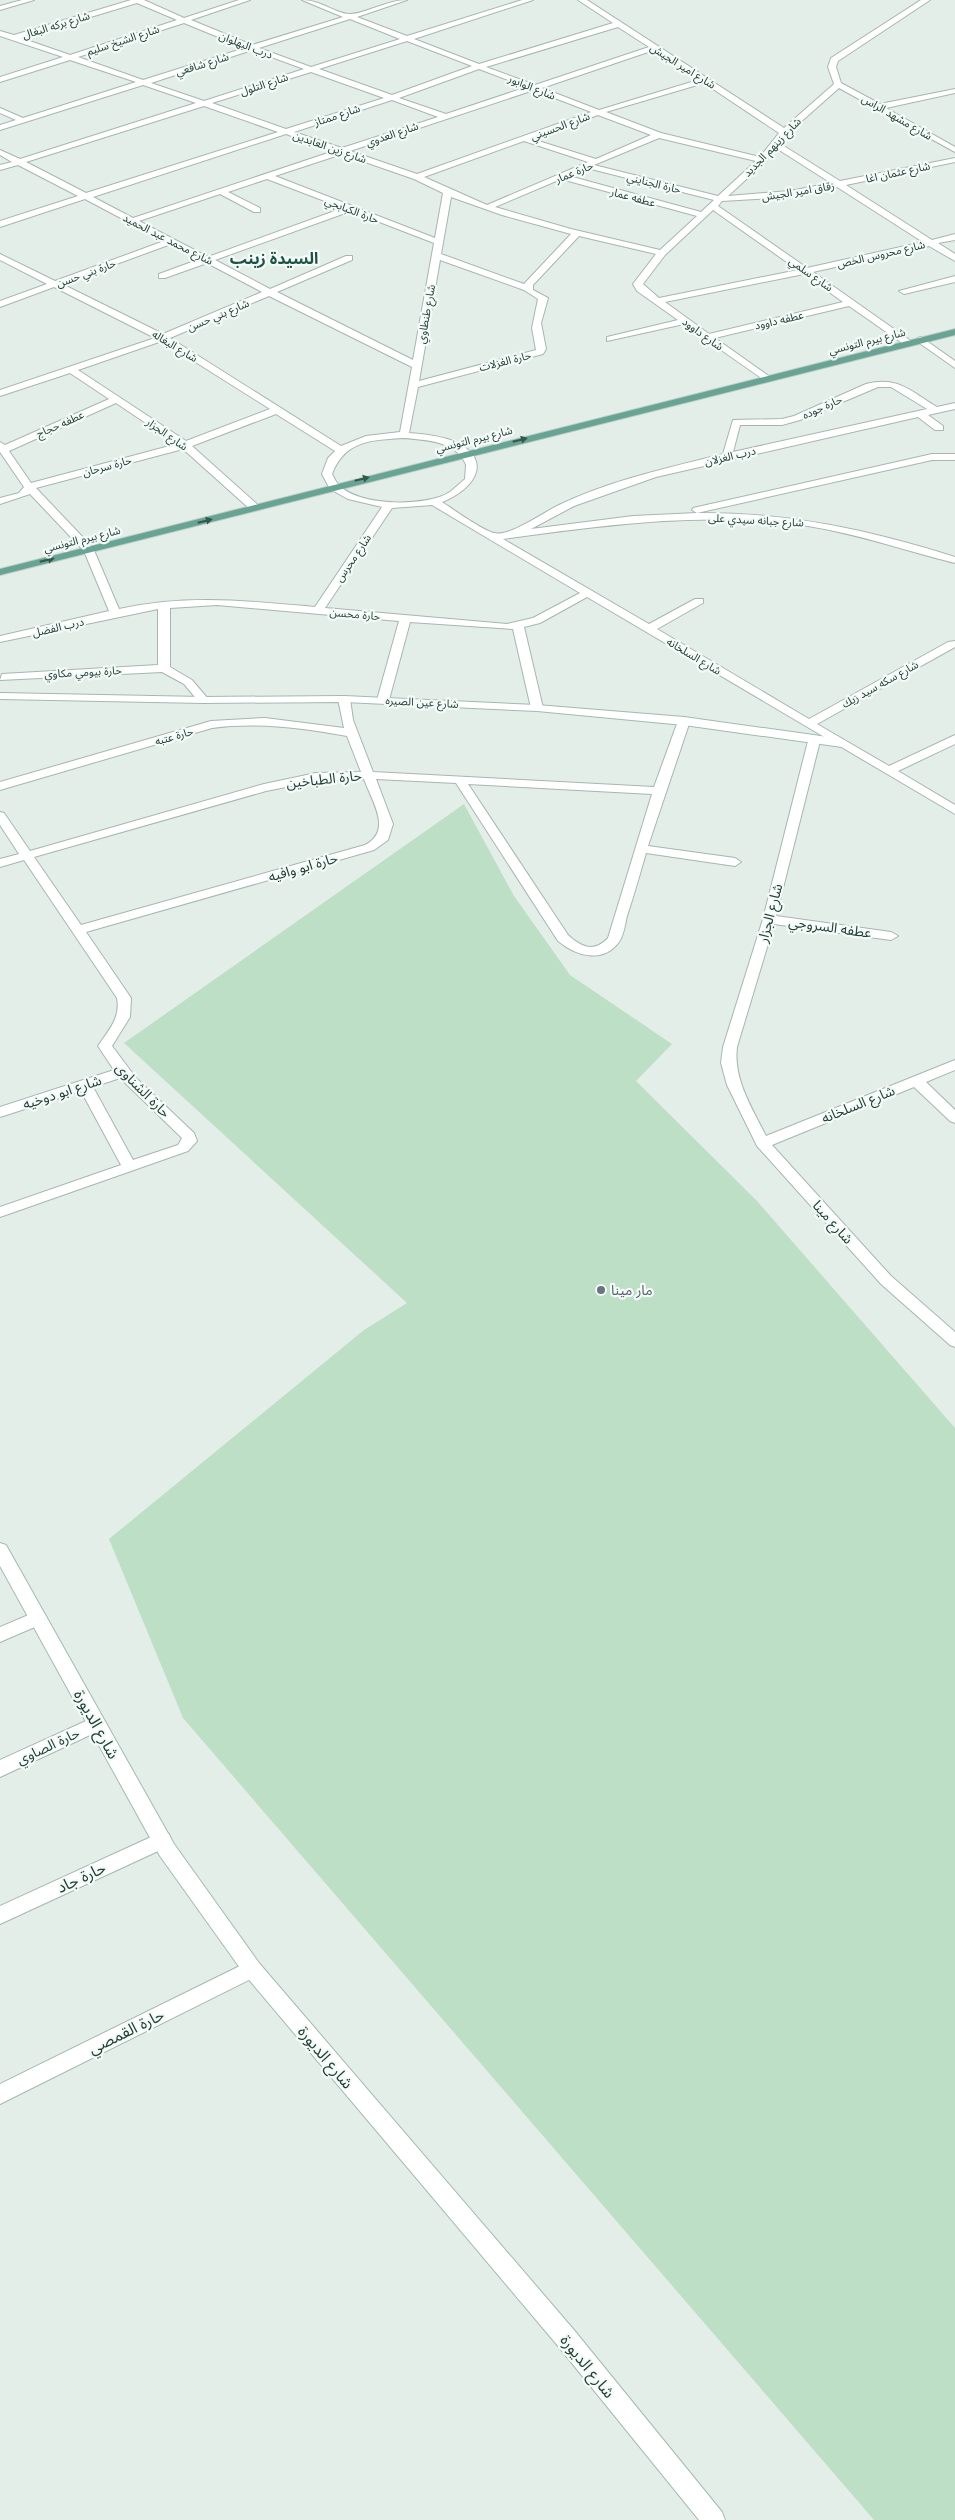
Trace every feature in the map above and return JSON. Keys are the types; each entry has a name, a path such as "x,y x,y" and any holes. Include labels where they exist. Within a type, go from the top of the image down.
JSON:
{"main road":[{"name":"شارع بيرم التونسي","path":"0,572 255,508 334,486 955,332"}],"street":[{"path":"0,8 13,2 30,0"},
{"name":"درب البهلوان","path":"137,0 252,48 443,116"},
{"name":"شارع بركه البغال","path":"0,42 137,0"},
{"name":"شارع الشيخ سليم","path":"0,80 246,0"},
{"name":"شارع الوابور","path":"306,0 480,66 596,113 658,135 762,160"},
{"name":"شارع شافعي","path":"0,128 403,0"},
{"name":"شارع التلول","path":"0,168 529,0"},
{"name":"شارع امير الجيش","path":"582,0 784,132"},
{"path":"838,84 832,67 834,60 926,0"},
{"name":"شارع ممتاز","path":"0,224 391,98 480,66 618,24"},
{"name":"شارع زين العابدين","path":"0,33 417,177 448,192 489,207 577,233 662,253"},
{"name":"شارع العدوي","path":"132,221 343,152 443,116 654,48"},
{"name":"شارع الحسيني","path":"417,177 596,113 705,80"},
{"name":"شارع مشهد الراس","path":"838,84 955,150"},
{"name":"شارع زينهم الجديد","path":"640,289 638,284 662,253 762,160 784,132 838,84"},
{"path":"879,107 955,91"},
{"path":"0,110 23,121"},
{"name":"حارة عمار","path":"489,207 658,135"},
{"path":"526,139 598,162"},
{"path":"775,144 955,258"},
{"name":"شارع محمد عبد الحميد","path":"0,152 271,293 416,365"},
{"name":"شارع عثمان اغا","path":"840,185 955,160"},
{"name":"حارة الجنايني","path":"588,166 720,199 756,198"},
{"name":"حارة الكبابجي","path":"267,176 439,242"},
{"name":"عطفه عمار","path":"563,177 703,215"},
{"name":"زقاق امير الجيش","path":"756,198 840,185"},
{"path":"220,192 257,210"},
{"name":"شارع طنطاوي","path":"404,435 448,192"},
{"name":"شارع سلمي","path":"712,206 908,343"},
{"path":"162,276 349,209"},
{"path":"437,256 527,288 530,282 577,233"},
{"name":"شارع محروس الخص","path":"658,301 807,271 955,237"},
{"name":"حارة بني حسن","path":"0,304 172,241"},
{"name":"شارع البغاله","path":"0,257 163,338 341,450"},
{"name":"شارع بني حسن","path":"0,393 163,338 349,258"},
{"path":"904,291 955,279"},
{"name":"حارة الغزلات","path":"413,385 540,352 541,349 535,333 543,298 527,288"},
{"name":"شارع داوود","path":"640,289 767,379"},
{"name":"عطفه داوود","path":"707,337 851,303"},
{"path":"610,339 685,321"},
{"path":"921,340 955,365"},
{"name":"شارع الجزار","path":"71,369 185,445 255,508"},
{"name":"حارة جوده","path":"727,457 736,422 772,423 790,420 869,386 894,384 935,410"},
{"name":"عطفه حجاج","path":"2,448 117,399"},
{"name":"درب الغزلان","path":"514,534 541,516 584,497 667,471 955,406"},
{"name":"حارة سرحان","path":"0,501 23,495 29,490 29,487 185,445 277,410"},
{"path":"920,413 939,428"},
{"path":"404,435 439,440 465,454 472,464 472,475 465,486 452,495 434,502 412,506 388,506 347,496 334,486 328,477 328,468 332,459 341,450 369,439 404,435"},
{"path":"2,448 29,487 89,550 116,614"},
{"path":"651,520 932,457 955,457"},
{"name":"شارع السلخانه","path":"434,502 889,772 952,804"},
{"name":"شارع محرس","path":"318,611 388,506"},
{"name":"شارع جبانه سيدي على","path":"492,537 651,520 718,516 810,523 887,538 955,560"},
{"name":"حارة محسن","path":"116,614 164,606 217,602 506,628 536,621 587,593"},
{"path":"648,629 699,601"},
{"path":"164,606 164,668 188,682 203,700"},
{"name":"درب الفضل","path":"0,639 116,614"},
{"path":"383,700 406,619"},
{"path":"518,625 537,708"},
{"name":"شارع سكه سيد زيك","path":"808,724 952,644"},
{"name":"حارة بيومي مكاوي","path":"2,677 164,668"},
{"name":"شارع عين الصيره","path":"0,696 203,700 344,699 537,708 684,721 814,741 842,743"},
{"name":"حارة ابو وافيه","path":"78,930 375,845 387,832 387,824 352,734 344,699"},
{"name":"حارة عتبه","path":"0,786 211,725 256,720 277,721 352,734"},
{"path":"459,779 557,930 572,947 597,952 605,949 614,940 659,791 684,721"},
{"path":"889,772 955,740"},
{"name":"شارع الجزار","path":"734,1085 728,1063 730,1047 769,919 814,741"},
{"name":"حارة الطباخين","path":"0,863 264,788 316,777 367,775 659,791"},
{"name":"حارة الشناوى","path":"0,816 28,854 124,998 127,1008 125,1016 105,1046 108,1054 123,1072 189,1136 190,1141 183,1148 0,1212"},
{"path":"641,849 735,862"},
{"name":"عطفه السروجي","path":"769,919 891,936"},
{"name":"شارع السلخانه","path":"762,1143 955,1065"},
{"name":"شارع ابو دوخيه","path":"0,1112 123,1072"},
{"path":"916,1081 955,1118"},
{"path":"85,1085 128,1166"},
{"name":"شارع مينا","path":"734,1085 762,1143 886,1280 955,1341"},
{"name":"شارع الديورة","path":"0,1550 162,1840 252,1969 566,2338 714,2520"},
{"path":"0,1635 38,1618"},
{"name":"حارة الصاوي","path":"0,1769 97,1724"},
{"name":"حارة جاد","path":"0,1914 162,1840"},
{"name":"حارة القمصي","path":"0,2094 252,1969"}],"green space":[{"path":"464,804 514,896 570,975 672,1044 636,1081 757,1201 955,1428 955,2520 874,2520 183,1718 109,1539 364,1330 407,1303 124,1043"}],"place":[{"name":"مار مينا","path":"601,1290"}],"district":[{"name":"السيدة زينب","path":"274,258"}]}
